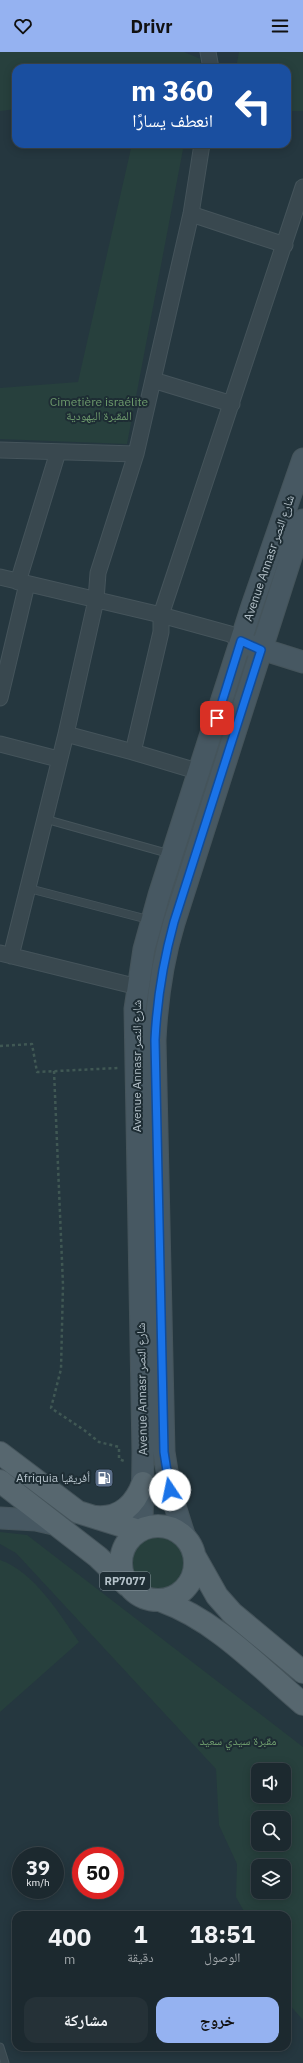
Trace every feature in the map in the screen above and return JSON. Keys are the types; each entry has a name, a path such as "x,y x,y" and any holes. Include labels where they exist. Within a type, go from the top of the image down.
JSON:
{"main road":[{"name":"Avenue Annasr شارع النصر","path":"140,1530 143,1476 135,1009 138,987 144,949 172,855 241,641 303,459"},
{"name":"Avenue Annasr شارع النصر","path":"185,1537 173,1504 164,1452 155,1040 157,1003 164,957 174,922 300,530"},
{"path":"241,641 261,650 303,662"},
{"path":"0,1453 65,1504 90,1517 140,1530 153,1526 165,1526 176,1530 185,1537 217,1596 232,1613 303,1672"},
{"path":"90,1517 104,1518 118,1515 129,1507 138,1496 143,1476"},
{"name":"RP7077","path":"0,1480 98,1557 132,1590 146,1598 162,1601 184,1609 222,1634 303,1704"},
{"path":"0,1518 36,1520 58,1525"},
{"name":"RP7077","path":"132,1590 123,1576 121,1559 124,1548 130,1538 140,1530"},
{"name":"RP7077","path":"162,1601 174,1598 184,1591 193,1575 195,1557"}],"street":[{"path":"208,52 210,64"},
{"path":"138,987 5,954 28,888 58,759 66,734 96,600 98,573 136,454 191,214 201,148"},
{"path":"133,752 161,632 161,615 303,187"},
{"path":"191,214 285,245"},
{"path":"153,380 232,404"},
{"path":"0,450 136,454"},
{"path":"0,698 22,583 58,452"},
{"path":"278,531 300,530"},
{"path":"0,577 161,615 230,634 241,641"},
{"path":"66,734 200,772"},
{"path":"0,744 58,759"}],"lane":[{"path":"45,819 172,855"},
{"path":"28,888 152,920"},
{"path":"0,2047 5,2063"}],"path":[{"path":"0,1046 32,1044 37,1072 136,1067"},
{"path":"54,1071 64,1285 61,1369 51,1408 99,1442 119,1447 119,1459 143,1476"}],"green space":[{"path":"0,52 184,52 201,59 200,64 12,64 12,110 0,111"},
{"path":"239,52 303,52 303,111 291,111 291,64 237,64"},
{"name":"Cimetière israélite المقبرة اليهودية","path":"131,148 183,148 127,444 0,439 0,388 78,382"},
{"name":"مقبرة سيدي سعيد","path":"0,1532 27,1535 303,1747 303,2020 291,2006 291,1911 244,1911 236,1897 237,1864 219,1825 216,1769 16,1553 0,1544"},
{"path":"153,1536 163,1536 173,1540 181,1548 185,1558 185,1568 181,1578 173,1586 163,1590 153,1590 143,1586 135,1578 131,1568 131,1558 135,1548 143,1540"},
{"path":"0,1560 24,1574 35,1584 54,1606 79,1642 0,1712"}],"place":[{"name":"Afriquia أفريقيا","path":"104,1478"}],"route":[{"path":"170,1490 164,1452 155,1040 157,1003 164,957 174,922 261,650 241,641 217,718"}]}
